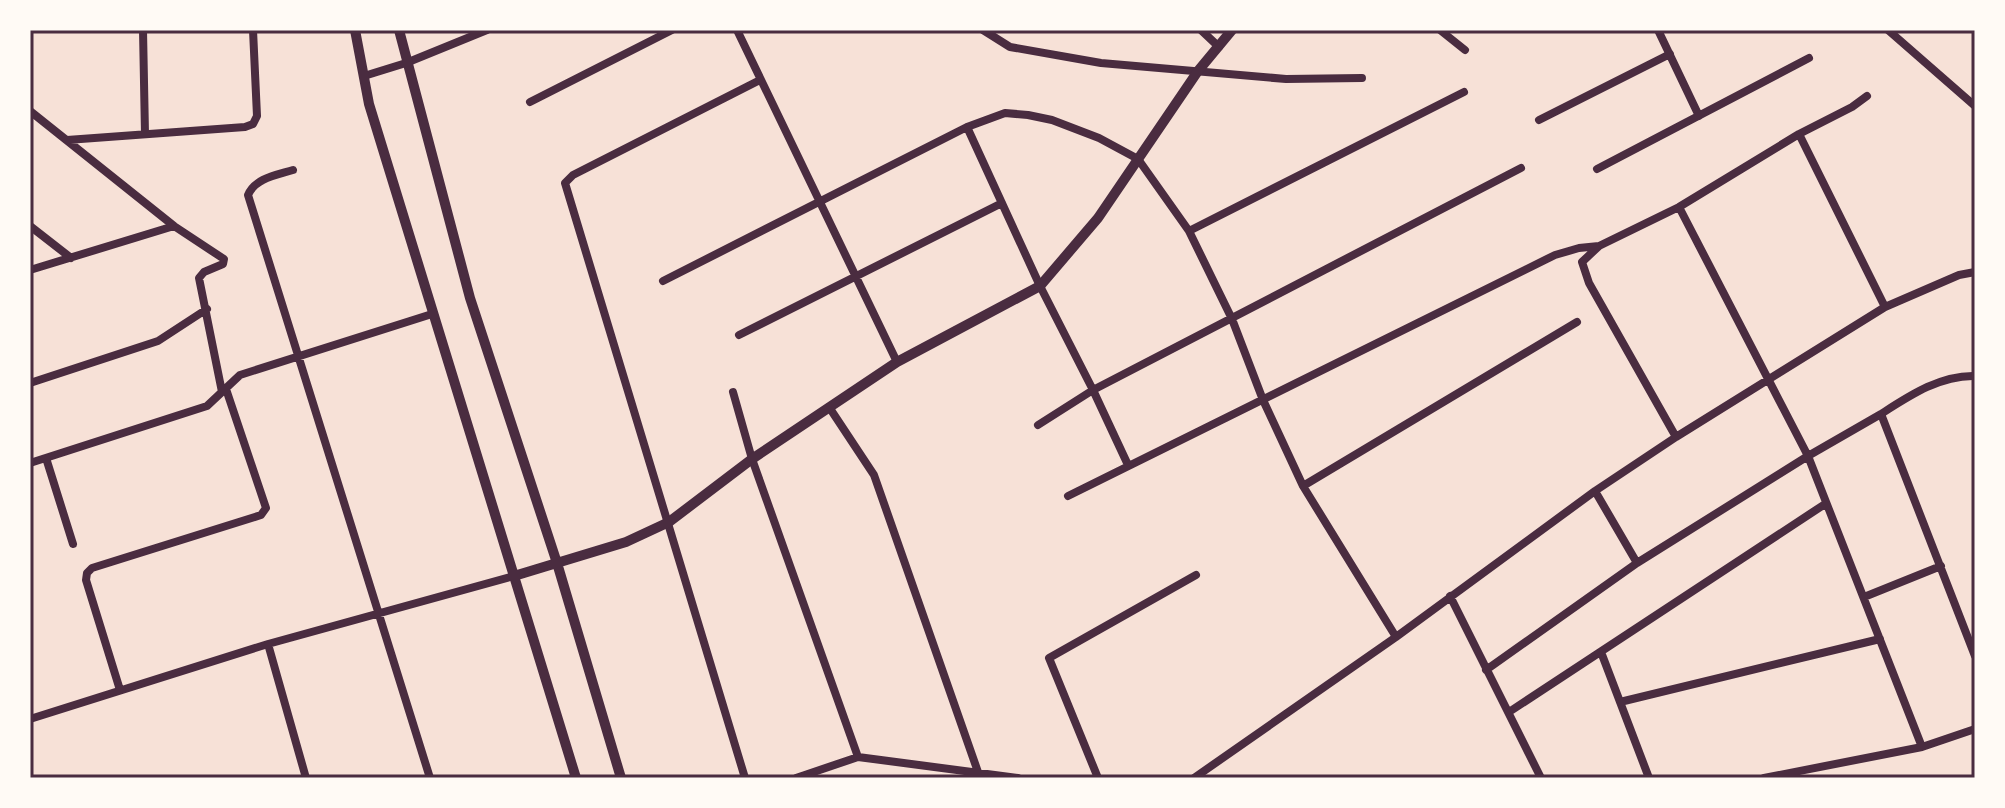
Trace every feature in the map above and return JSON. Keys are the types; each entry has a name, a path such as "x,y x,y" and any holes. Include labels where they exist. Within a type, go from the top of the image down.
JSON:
{"street":[{"path":"143,30 145,134"},
{"path":"67,140 253,124 257,116 253,30"},
{"path":"355,30 369,104 576,778"},
{"path":"399,30 470,298 557,563 621,778"},
{"path":"364,76 406,63 487,30"},
{"path":"530,102 672,30"},
{"path":"737,30 897,362"},
{"path":"983,30 1010,47 1101,63 1286,79 1362,78"},
{"path":"1201,30 1219,47"},
{"path":"30,719 268,644 626,542 669,522 752,459 897,362 1040,286 1098,218 1198,71 1232,30"},
{"path":"1440,30 1465,50"},
{"path":"1658,30 1699,116"},
{"path":"1888,30 1975,106"},
{"path":"1539,120 1670,54"},
{"path":"1597,169 1809,58"},
{"path":"745,778 565,183 573,175 760,80"},
{"path":"1189,231 1464,92"},
{"path":"1676,437 1589,283 1582,262 1599,246 1679,207 1867,96"},
{"path":"30,111 174,226 224,259 223,264 200,274 224,390 266,508 261,515 92,568 87,573 86,580 120,690"},
{"path":"663,281 967,127 1005,113 1052,120 1099,138 1138,159 1189,231 1232,319 1263,400 1303,486 1396,637"},
{"path":"967,127 1040,286 1128,465"},
{"path":"1799,134 1885,307"},
{"path":"1038,425 1093,390 1521,168"},
{"path":"293,170 264,180 252,187 248,195 430,778"},
{"path":"739,335 1002,203"},
{"path":"1679,207 1808,456 1922,747"},
{"path":"30,226 71,258"},
{"path":"30,270 174,226"},
{"path":"1068,496 1555,255 1599,246"},
{"path":"1194,778 1396,637 1595,491 1676,437 1885,307 1959,275 1975,272"},
{"path":"30,383 158,341 207,309"},
{"path":"30,463 207,406 240,375 432,314"},
{"path":"1303,486 1577,322"},
{"path":"1486,670 1637,563 1808,456 1935,383 1975,376"},
{"path":"733,392 752,459 858,757"},
{"path":"829,407 874,475 978,772"},
{"path":"1881,414 1973,642 1975,656"},
{"path":"46,458 73,544"},
{"path":"1595,491 1637,563"},
{"path":"1509,712 1825,504"},
{"path":"1864,597 1941,566"},
{"path":"1098,778 1049,658 1196,575"},
{"path":"1450,596 1541,778"},
{"path":"1620,702 1880,639"},
{"path":"268,644 306,778"},
{"path":"1601,652 1649,778"},
{"path":"1764,778 1922,747 1975,729"},
{"path":"796,778 858,757 1018,778"}]}
